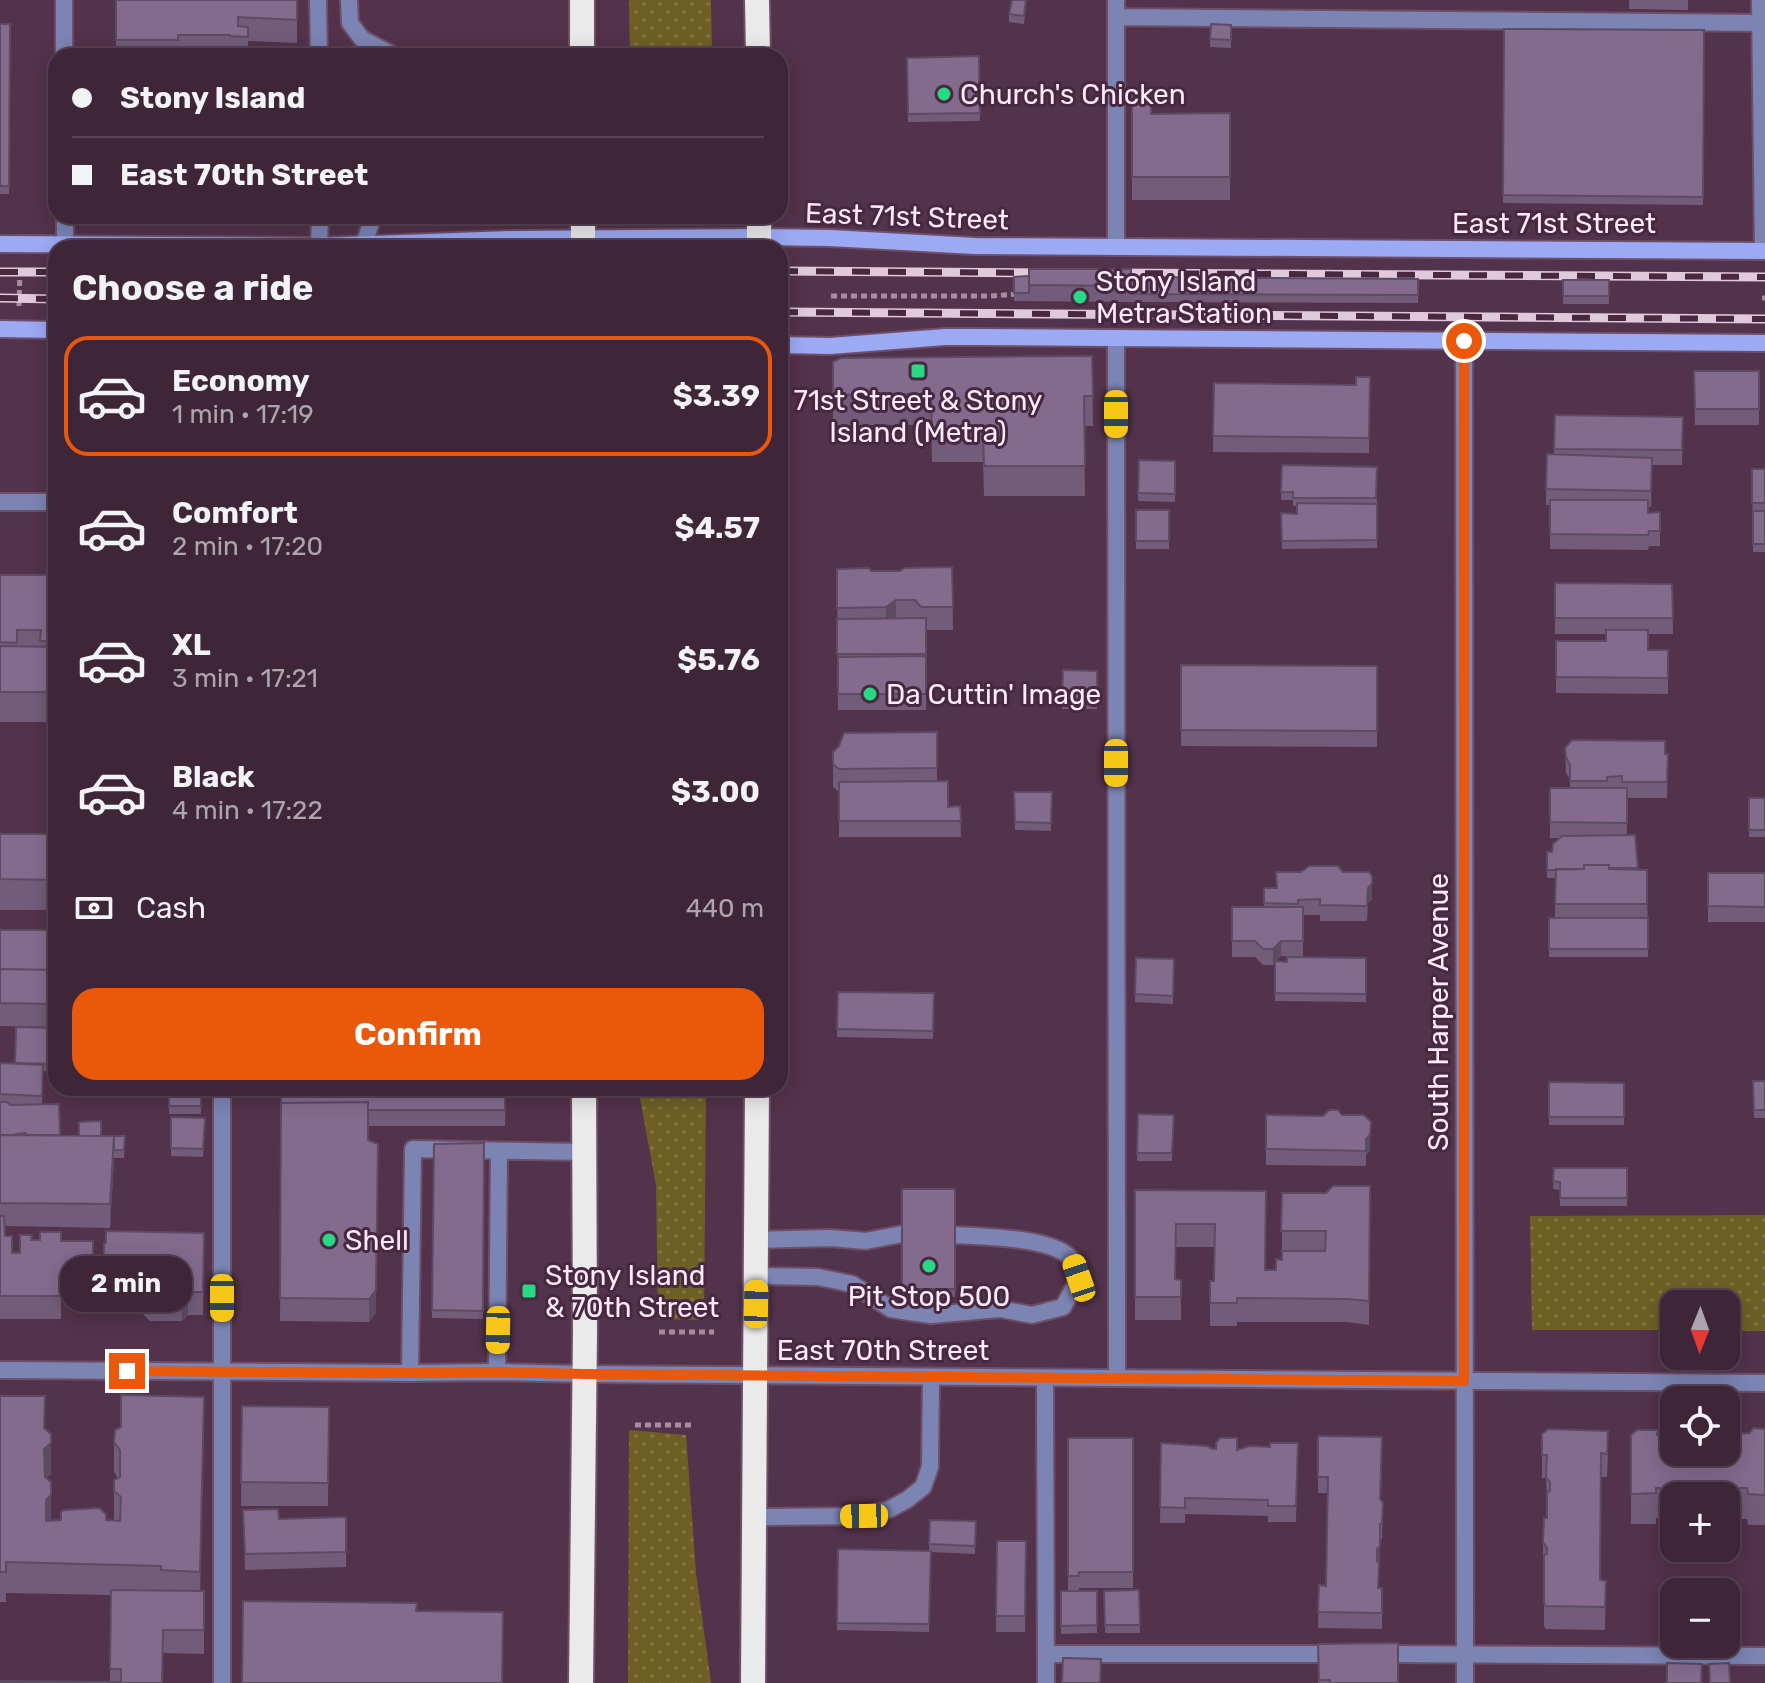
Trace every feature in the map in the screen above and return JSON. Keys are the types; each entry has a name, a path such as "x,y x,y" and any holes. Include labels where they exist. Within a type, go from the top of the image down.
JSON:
{"highway":[{"path":"582,0 582,48"},
{"path":"757,0 758,48"},
{"path":"581,1683 584,1096"},
{"path":"753,1683 757,1096"}],"main road":[{"name":"East 71st Street","path":"488,240 583,234 759,234 975,246 1764,251"},
{"name":"East 71st Street","path":"0,244 48,245"},
{"path":"0,329 48,330"},
{"path":"788,345 830,346 945,337 1765,343"}],"street":[{"path":"64,0 64,48"},
{"path":"318,0 319,48"},
{"path":"349,0 350,23 362,39 379,48"},
{"path":"1760,0 1764,251"},
{"path":"1116,246 1116,8 1762,23"},
{"path":"1116,339 1117,1378"},
{"name":"South Harper Avenue","path":"1464,341 1465,1683"},
{"path":"0,502 48,502"},
{"path":"222,1096 222,1683"},
{"path":"410,1373 413,1149 584,1152"},
{"path":"497,1372 499,1151"},
{"path":"756,1240 830,1238 866,1241 902,1234"},
{"path":"757,1276 818,1277 852,1284 891,1309 931,1315 1000,1309 1032,1315 1063,1307 1079,1278 1072,1259 1050,1246 1025,1240 956,1235"},
{"name":"East 70th Street","path":"0,1370 1765,1383"},
{"path":"755,1517 864,1516 890,1509 908,1499 923,1487 930,1467 931,1377"},
{"path":"1045,1378 1046,1683"},
{"path":"1046,1654 1765,1656"}],"path":[{"path":"19,315 20,257"},
{"path":"831,296 991,296 1029,293"},
{"path":"659,1332 714,1332"},
{"path":"635,1425 695,1425"}],"shaded area":[{"path":"629,0 711,0 712,48 630,48"},
{"path":"639,1096 706,1096 704,1320 658,1319 656,1185"},
{"path":"1765,1215 1765,1331 1740,1331 1740,1290 1660,1290 1660,1330 1532,1330 1530,1216"},
{"path":"629,1430 686,1435 696,1573 711,1683 628,1683"}],"building":[{"path":"116,0 297,0 297,20 238,17 238,26 248,27 248,37 178,35 178,40 116,40"},
{"path":"1012,0 1026,0 1024,16 1009,14"},
{"path":"0,24 10,24 9,186 0,186"},
{"path":"1211,24 1231,25 1231,40 1210,39"},
{"path":"1504,29 1704,30 1703,197 1503,195"},
{"name":"Church's Chicken","path":"979,56 980,113 908,114 907,58"},
{"path":"1132,95 1151,95 1151,114 1230,113 1230,177 1132,177"},
{"path":"1029,269 1131,269 1131,286 1029,285"},
{"path":"1029,276 1029,293 1014,293 1014,277"},
{"path":"1131,277 1418,279 1418,295 1131,294"},
{"path":"1563,280 1609,280 1609,296 1563,296"},
{"path":"1092,356 1093,396 1084,396 1085,466 984,466 983,432 932,432 931,394 833,395 833,362 841,358"},
{"path":"1694,371 1759,371 1759,409 1695,409"},
{"path":"1356,377 1370,377 1369,438 1213,436 1214,383 1356,385"},
{"path":"1555,415 1683,417 1682,450 1554,449"},
{"path":"1547,454 1652,458 1651,491 1546,489"},
{"path":"1139,460 1175,461 1175,494 1138,493"},
{"path":"1282,465 1377,467 1376,498 1293,498 1293,492 1281,492"},
{"path":"1752,469 1765,469 1765,503 1752,503"},
{"path":"1550,500 1648,500 1648,513 1660,512 1660,531 1649,531 1648,535 1550,534"},
{"path":"1297,503 1377,504 1377,540 1282,541 1281,513 1297,514"},
{"path":"1136,510 1169,510 1169,541 1136,541"},
{"path":"1753,511 1765,511 1765,544 1753,544"},
{"path":"952,567 953,607 921,607 915,600 896,600 886,607 837,608 837,569 900,571 904,568"},
{"path":"0,575 48,575 48,641 40,641 41,630 17,630 17,643 0,642"},
{"path":"1555,583 1672,584 1673,618 1555,618"},
{"path":"926,618 926,654 837,654 837,619"},
{"path":"1606,630 1648,630 1648,650 1668,650 1668,678 1556,677 1556,641 1606,641"},
{"path":"0,646 48,647 48,692 0,692"},
{"path":"926,656 926,694 838,694 838,657"},
{"path":"1181,665 1377,666 1377,731 1181,730"},
{"path":"1063,670 1097,671 1097,701 1062,701"},
{"path":"937,732 937,768 839,769 833,764 833,752 844,733"},
{"path":"1572,740 1665,741 1667,782 1622,782 1622,776 1607,777 1607,781 1570,781 1565,748"},
{"path":"948,781 948,807 960,806 961,821 839,821 839,782"},
{"path":"1550,788 1627,788 1627,823 1550,822"},
{"path":"1014,792 1052,792 1051,823 1015,822"},
{"path":"1749,798 1765,798 1765,830 1749,830"},
{"path":"0,834 48,834 48,880 0,879"},
{"path":"1635,835 1638,868 1584,865 1584,869 1547,870 1547,852 1552,852 1553,844 1562,836"},
{"path":"1584,865 1647,870 1647,904 1555,904 1556,869 1584,869"},
{"path":"1309,866 1338,866 1343,872 1369,872 1372,883 1368,888 1367,906 1320,905 1320,899 1298,900 1298,904 1264,903 1264,888 1277,888 1276,872 1301,872"},
{"path":"1708,873 1765,873 1765,907 1708,906"},
{"path":"1232,907 1303,907 1303,941 1281,941 1273,949 1263,949 1255,941 1232,941"},
{"path":"1549,918 1648,918 1648,949 1549,949"},
{"path":"0,930 48,930 48,970 0,969"},
{"path":"1287,957 1366,958 1366,994 1275,993 1275,961 1287,962"},
{"path":"1136,958 1174,959 1173,996 1135,994"},
{"path":"0,969 48,970 48,1004 0,1003"},
{"path":"838,992 934,993 933,1031 837,1029"},
{"path":"16,1027 48,1028 48,1064 15,1063"},
{"path":"0,1063 43,1065 42,1096 0,1094"},
{"path":"1753,1081 1765,1081 1765,1110 1754,1110"},
{"path":"1549,1082 1624,1083 1624,1117 1549,1117"},
{"path":"169,1096 201,1096 201,1106 169,1106"},
{"path":"281,1096 505,1096 505,1110 368,1110 368,1102 281,1103"},
{"path":"0,1102 10,1105 59,1104 60,1135 0,1135"},
{"name":"Shell","path":"368,1102 368,1140 378,1144 376,1290 369,1299 280,1298 281,1103"},
{"path":"1329,1110 1338,1110 1342,1115 1364,1115 1371,1122 1366,1151 1266,1149 1266,1115 1323,1116"},
{"path":"1138,1114 1174,1115 1172,1153 1137,1153"},
{"path":"171,1117 205,1118 203,1149 171,1148"},
{"path":"101,1121 101,1136 79,1136 79,1122"},
{"path":"0,1135 114,1136 110,1204 0,1203"},
{"path":"114,1136 125,1136 124,1150 114,1150"},
{"name":"Shell","path":"484,1143 483,1311 432,1310 434,1144"},
{"path":"1554,1168 1627,1168 1627,1198 1560,1198 1560,1182 1553,1181"},
{"path":"1333,1186 1370,1186 1369,1301 1237,1298 1237,1303 1210,1303 1210,1281 1214,1281 1215,1224 1176,1224 1175,1279 1181,1280 1181,1297 1135,1297 1135,1190 1266,1191 1265,1270 1276,1270 1276,1259 1282,1260 1282,1251 1325,1251 1326,1231 1281,1231 1282,1193 1326,1193"},
{"name":"Pit Stop 500","path":"902,1189 955,1189 955,1289 902,1289"},
{"path":"0,1216 4,1216 5,1236 12,1236 12,1253 20,1253 20,1235 32,1235 31,1240 40,1240 40,1232 61,1232 61,1241 93,1241 93,1270 61,1270 61,1296 0,1296"},
{"path":"106,1231 204,1233 203,1292 188,1292 182,1297 150,1297 143,1291 123,1290 124,1278 103,1278"},
{"path":"121,1395 204,1397 200,1572 161,1570 161,1566 6,1562 6,1572 0,1572 0,1396 45,1396 44,1428 51,1434 51,1443 44,1449 45,1477 51,1482 51,1495 46,1500 46,1521 61,1520 64,1510 99,1508 106,1514 106,1520 120,1521 121,1497 114,1491 114,1480 120,1477 120,1450 114,1442 115,1430 121,1427"},
{"path":"242,1406 329,1407 328,1483 241,1482"},
{"path":"1753,1428 1765,1429 1765,1495 1748,1494 1747,1488 1740,1488 1740,1482 1660,1482 1656,1493 1631,1494 1631,1435 1637,1430 1658,1430 1660,1466 1740,1466 1740,1433 1750,1433"},
{"path":"1548,1429 1608,1431 1607,1454 1601,1453 1600,1580 1606,1581 1605,1607 1546,1606 1544,1603 1544,1555 1547,1548 1543,1542 1544,1518 1547,1518 1550,1482 1546,1477 1547,1455 1542,1455 1542,1434"},
{"path":"1318,1436 1382,1437 1380,1499 1383,1502 1377,1561 1382,1613 1318,1612 1319,1585 1326,1586 1328,1477 1318,1477"},
{"path":"1068,1438 1133,1438 1133,1572 1079,1572 1078,1576 1068,1576"},
{"path":"1220,1438 1237,1438 1237,1450 1249,1446 1270,1447 1270,1443 1298,1443 1296,1506 1268,1506 1268,1500 1185,1498 1185,1508 1160,1507 1161,1443 1216,1449"},
{"path":"278,1509 279,1519 346,1517 346,1552 245,1554 243,1510"},
{"path":"930,1520 976,1521 975,1546 929,1544"},
{"path":"997,1541 1026,1541 1025,1616 996,1616"},
{"path":"838,1549 931,1551 929,1624 837,1623"},
{"path":"111,1590 204,1591 204,1630 163,1630 162,1683 0,1683 121,1682 121,1669 110,1669"},
{"path":"1139,1590 1140,1625 1105,1625 1104,1591"},
{"path":"1061,1591 1097,1591 1097,1625 1061,1626"},
{"path":"243,1601 417,1603 416,1611 503,1612 502,1683 242,1683"},
{"path":"1398,1643 1398,1683 1330,1683 1330,1680 1319,1680 1318,1644"},
{"path":"1063,1658 1101,1659 1100,1683 1062,1683"},
{"path":"1667,1663 1702,1664 1701,1683 1667,1683"},
{"path":"1729,1663 1730,1683 1710,1683 1709,1664"}],"railway":[{"path":"788,271 1053,273"},
{"path":"0,272 48,272"},
{"path":"1109,273 1765,277"},
{"path":"0,298 48,299"},
{"path":"788,312 1765,319"}],"place":[{"name":"Church's Chicken","path":"944,94"},
{"name":"Stony Island Metra Station","path":"1080,297"},
{"name":"71st Street & Stony Island (Metra)","path":"918,371"},
{"name":"Da Cuttin' Image","path":"870,694"},
{"name":"Shell","path":"329,1240"},
{"name":"Pit Stop 500","path":"929,1266"},
{"name":"Stony Island & 70th Street","path":"529,1291"}],"route":[{"path":"127,1371 1464,1381 1464,341"}]}
